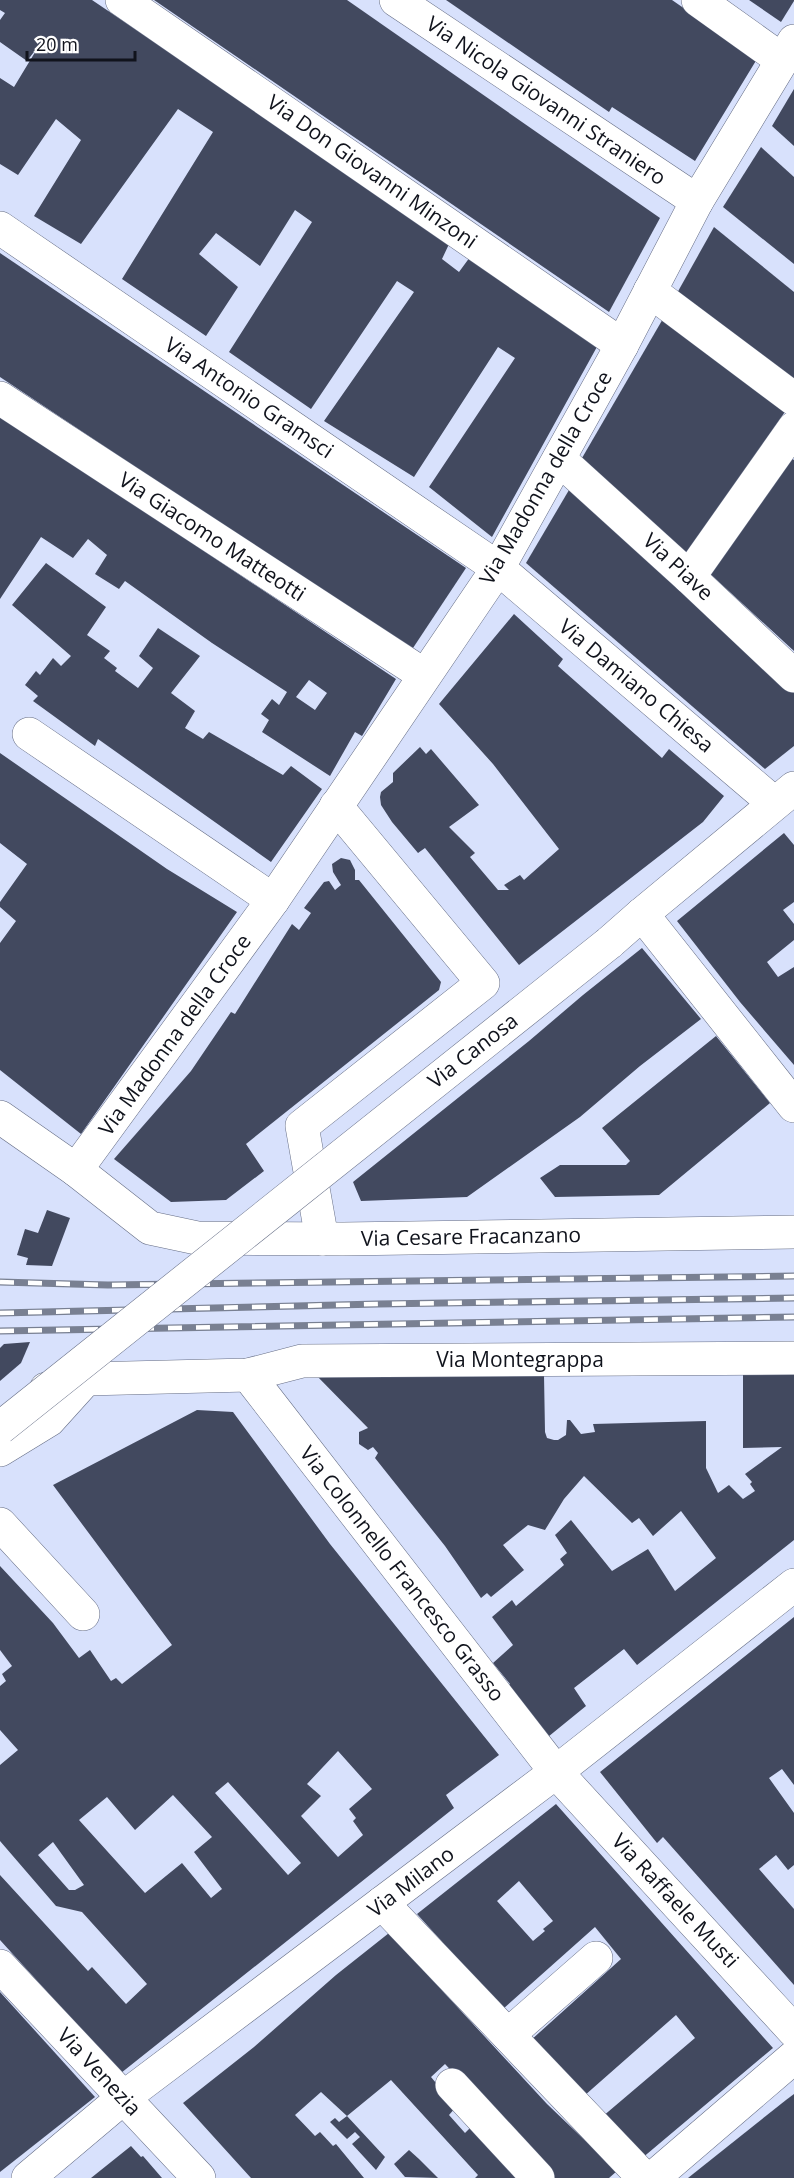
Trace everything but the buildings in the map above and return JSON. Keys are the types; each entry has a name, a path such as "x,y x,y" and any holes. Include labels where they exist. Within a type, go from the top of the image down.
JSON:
{"street":[{"name":"Via Don Giovanni Minzoni","path":"122,0 622,345"},
{"name":"Via Nicola Giovanni Straniero","path":"396,0 697,201"},
{"path":"698,0 789,54"},
{"name":"Via Madonna della Croce","path":"76,1170 273,900 498,568 622,345 697,201 789,54"},
{"name":"Via Antonio Gramsci","path":"0,228 498,568"},
{"path":"650,291 794,399"},
{"name":"Via Giacomo Matteotti","path":"0,398 424,675"},
{"path":"689,577 794,428"},
{"name":"Via Piave","path":"559,459 794,676"},
{"name":"Via Damiano Chiesa","path":"498,568 784,796"},
{"path":"29,734 273,900"},
{"name":"Via Canosa","path":"0,1428 609,943 784,796"},
{"path":"322,1239 302,1126 483,983 336,806"},
{"path":"642,914 794,1106"},
{"path":"0,1116 76,1170"},
{"name":"Via Cesare Fracanzano","path":"76,1170 150,1228 197,1238 322,1239 794,1232"},
{"name":"Via Montegrappa","path":"0,1407 17,1396 86,1378 248,1376 302,1361 794,1358"},
{"name":"Via Colonnello Francesco Grasso","path":"248,1376 556,1772"},
{"path":"0,1450 49,1420 86,1378"},
{"path":"0,1524 83,1614"},
{"name":"Via Milano","path":"28,2178 123,2098 556,1772 794,1585"},
{"name":"Via Raffaele Musti","path":"556,1772 794,2031"},
{"path":"382,1903 644,2178"},
{"path":"508,2035 596,1958"},
{"name":"Via Venezia","path":"0,1966 199,2178"},
{"path":"653,2178 794,2058"},
{"path":"452,2085 538,2178"}],"railway":[{"path":"0,1282 108,1285 794,1276"},
{"path":"0,1313 378,1304 794,1298"},
{"path":"0,1331 794,1317"}]}
